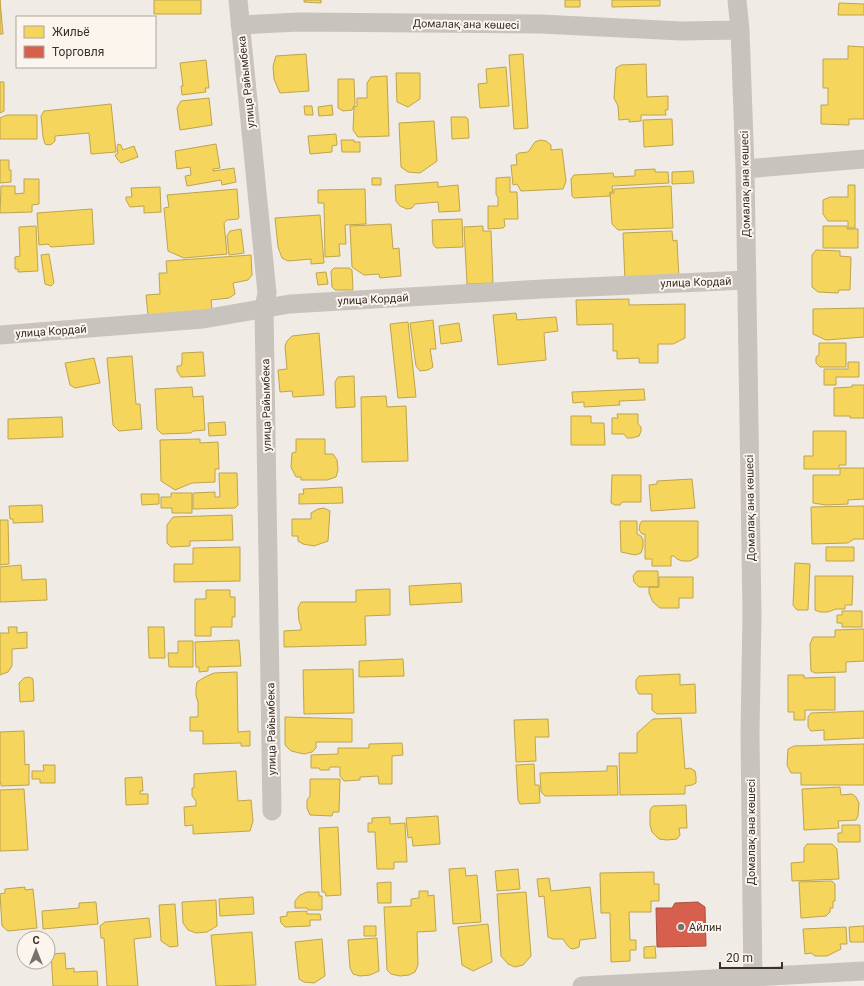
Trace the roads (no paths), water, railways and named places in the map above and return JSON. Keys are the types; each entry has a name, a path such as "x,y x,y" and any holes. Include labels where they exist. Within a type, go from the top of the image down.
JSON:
{"street":[{"name":"улица Райымбека","path":"238,0 267,293 264,308 272,811"},
{"name":"Домалақ ана көшесі","path":"737,0 740,30 745,169 747,280 752,614 750,734 753,982"},
{"name":"Домалақ ана көшесі","path":"240,25 299,22 541,24 681,31 740,30"},
{"path":"745,169 864,159"},
{"name":"улица Кордай","path":"0,335 203,319 290,304 534,289 747,280"},
{"path":"582,986 753,982 864,971"}],"place":[{"name":"Айлин","path":"681,927"}]}
